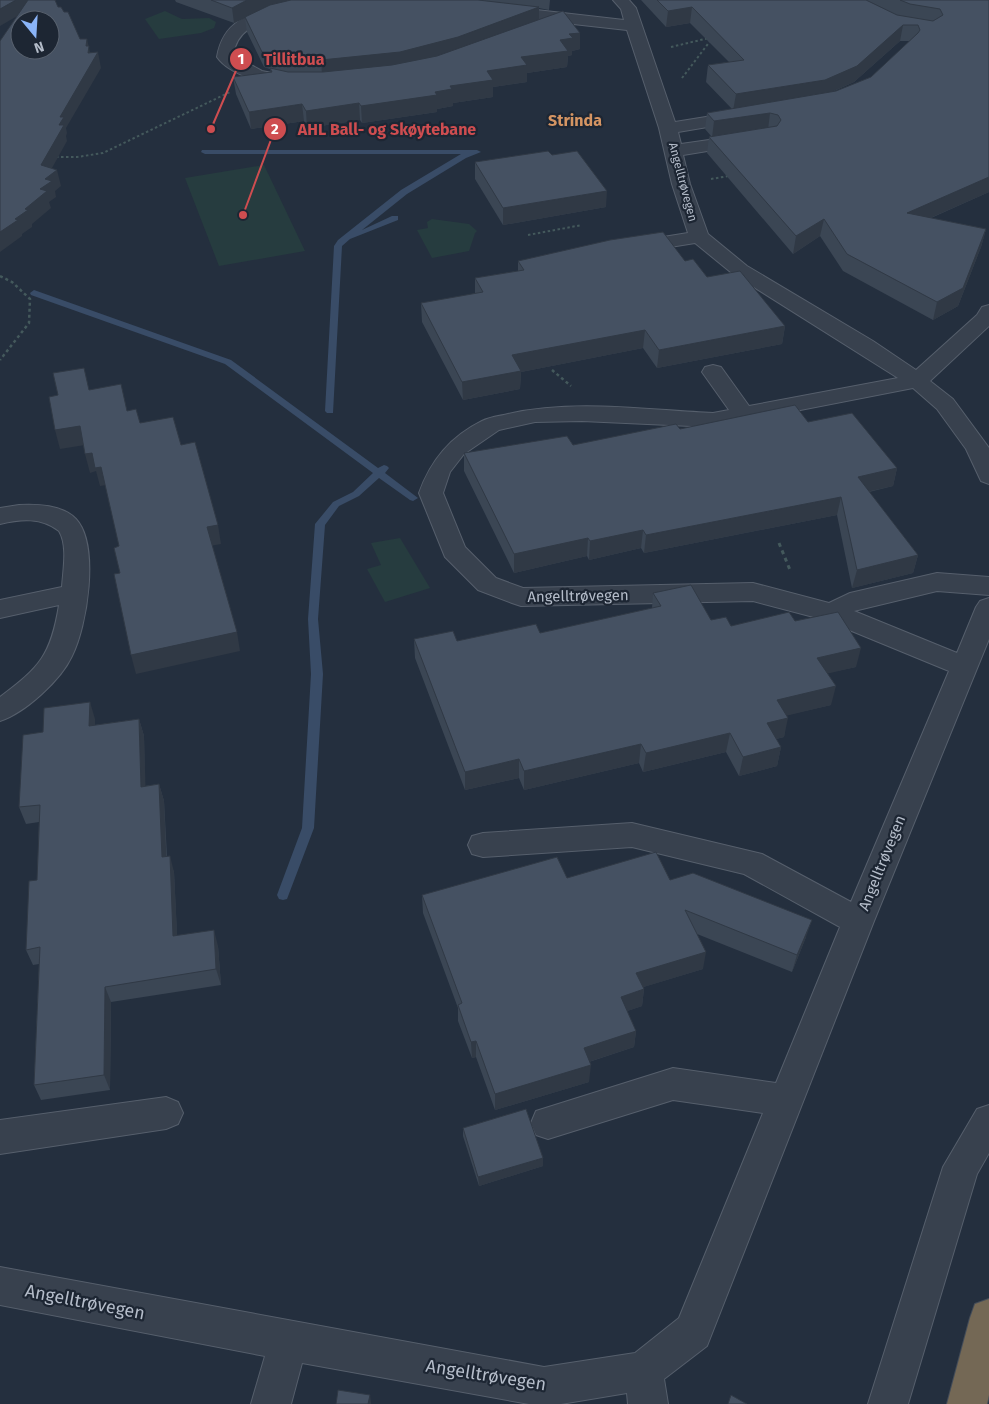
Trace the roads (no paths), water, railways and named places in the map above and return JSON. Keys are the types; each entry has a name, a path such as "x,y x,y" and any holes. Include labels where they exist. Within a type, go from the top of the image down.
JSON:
{"highway":[{"path":"967,1404 989,1318"}],"street":[{"name":"Angelltrøvegen","path":"621,0 628,8 632,26 668,128 681,184 698,237 740,270 865,346 917,381 945,404 976,448 989,476"},
{"path":"298,9 280,11 247,22 228,40 225,57 243,70 261,77 309,83"},
{"path":"488,10 563,20 632,26"},
{"path":"532,31 563,20"},
{"name":"Angelltrøvegen","path":"668,128 762,113"},
{"path":"673,151 758,138"},
{"name":"Angelltrøvegen","path":"618,249 698,237"},
{"path":"917,381 987,317 989,311"},
{"path":"712,372 743,414"},
{"name":"Angelltrøvegen","path":"917,381 712,420 582,414 536,415 513,419 491,425 456,449 439,470 431,493 454,551 488,584 521,598 753,592 833,613 963,666"},
{"path":"0,516 30,512 46,514 65,523 73,532 75,543 74,594 66,641 59,656 46,672 0,711"},
{"path":"833,613 850,602 936,582 989,586"},
{"path":"0,609 74,594"},
{"name":"Angelltrøvegen","path":"0,1286 288,1341 544,1387 646,1388 693,1332 858,922 989,607"},
{"name":"Angelltrøvegen","path":"483,845 632,835 751,863 858,922"},
{"path":"548,1123 673,1084 787,1100"},
{"path":"0,1137 166,1113"},
{"path":"888,1404 961,1167 989,1121"},
{"path":"271,1404 288,1341"}],"waterway":[{"path":"205,152 477,152 463,156 404,192 338,246 330,411"},
{"path":"351,237 395,218"},
{"path":"34,293 228,362 379,473"},
{"path":"379,473 384,468"},
{"path":"283,895 308,828 317,674 313,619 320,524 336,504 356,494 379,473"},
{"path":"379,473 413,498"}],"place":[{"name":"Tillitbua","path":"211,129"},
{"name":"AHL Ball- og Skøytebane","path":"243,215"}],"district":[{"name":"Strinda","path":"575,120"}]}
